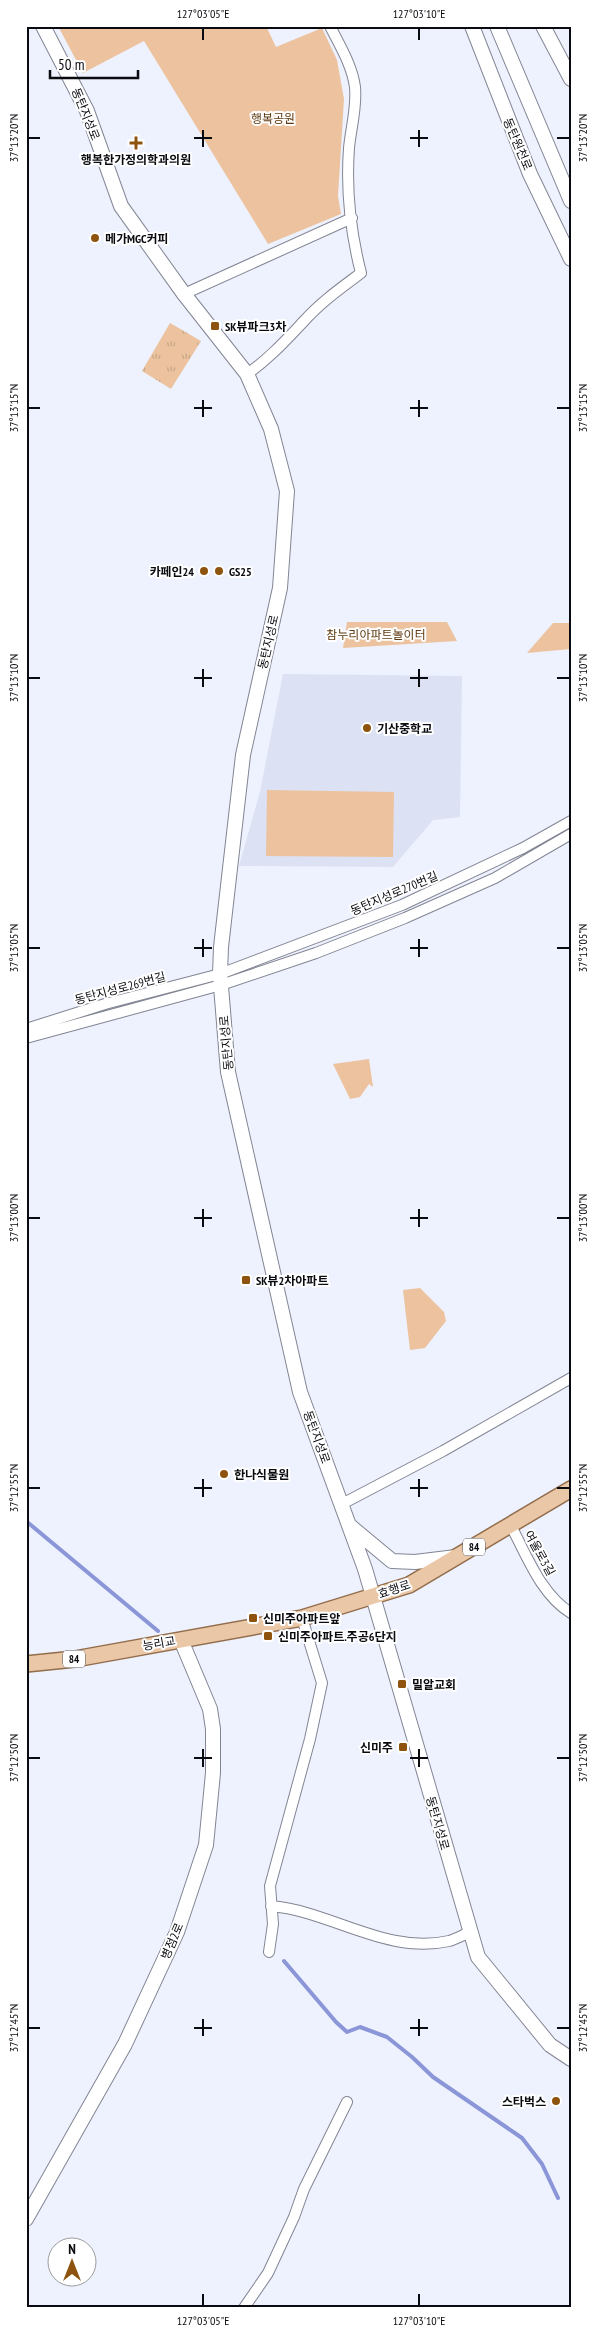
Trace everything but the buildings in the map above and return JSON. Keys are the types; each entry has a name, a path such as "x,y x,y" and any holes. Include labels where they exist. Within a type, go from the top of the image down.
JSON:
{"main road":[{"name":"동탄지성로","path":"42,26 87,111 121,206 184,294 247,374 272,429 287,490 280,588 243,755 220,979 228,1072 300,1392 342,1504 373,1596 478,1957 550,2045 571,2059"},
{"name":"동탄원천로","path":"472,26 530,174 571,259"},
{"name":"동탄원천로","path":"497,26 571,201"},
{"path":"543,26 571,79"},
{"name":"효행로","path":"197,1637 302,1618 409,1585 571,1489"},
{"path":"349,1525 392,1560 415,1562 457,1557"},
{"name":"능리교","path":"26,1664 75,1659 197,1637"},
{"name":"병점2로","path":"26,2219 125,2044 178,1932 206,1845 213,1773 213,1729 210,1709 181,1640"}],"street":[{"path":"247,374 286,342 303,321 336,291 361,274 352,218 349,148 356,107 355,86 352,71 330,26"},
{"path":"184,294 352,218"},
{"name":"동탄지성로270번길","path":"220,979 402,905 523,848 571,821"},
{"path":"26,1038 220,979 292,962 405,918 494,878 571,834"},
{"name":"동탄지성로269번길","path":"26,1028 105,1004 220,979"},
{"path":"342,1504 443,1451 571,1378"},
{"name":"여울로3길","path":"510,1524 544,1585 565,1610 571,1613"},
{"path":"270,1952 273,1924 270,1886 310,1739 322,1683 302,1618"},
{"path":"271,1906 287,1907 364,1932 412,1944 449,1941 470,1932"},
{"path":"244,2308 268,2273 294,2217 304,2189 347,2102"}],"shaded area":[{"name":"기산중학교","path":"283,674 462,676 460,817 433,820 393,867 239,866 260,792"}],"green space":[{"name":"행복공원","path":"58,26 266,26 276,47 322,28 337,60 344,99 338,196 341,214 268,244 144,41 83,73"},
{"path":"170,323 201,341 171,389 142,371"},
{"name":"참누리아파트놀이터","path":"347,622 447,622 457,641 343,648"},
{"path":"553,623 571,623 571,649 527,653"},
{"path":"267,790 394,792 393,857 266,856"},
{"path":"369,1059 373,1087 369,1084 360,1097 350,1099 333,1064"},
{"path":"420,1288 444,1312 446,1321 425,1348 410,1350 403,1290"}],"waterway":[{"path":"26,1521 158,1631"},
{"path":"284,1961 336,2022 347,2032 360,2027 387,2037 433,2077 522,2138 542,2164 558,2198"}],"place":[{"name":"행복한가정의학과의원","path":"136,143"},
{"name":"메가MGC커피","path":"95,238"},
{"name":"SK뷰파크3차","path":"215,326"},
{"name":"카페인24","path":"204,571"},
{"name":"GS25","path":"219,571"},
{"name":"기산중학교","path":"367,728"},
{"name":"SK뷰2차아파트","path":"246,1280"},
{"name":"한나식물원","path":"224,1474"},
{"name":"신미주아파트앞","path":"253,1618"},
{"name":"신미주아파트.주공6단지","path":"268,1636"},
{"name":"밀알교회","path":"402,1684"},
{"name":"신미주","path":"403,1747"},
{"name":"스타벅스","path":"556,2101"}]}
